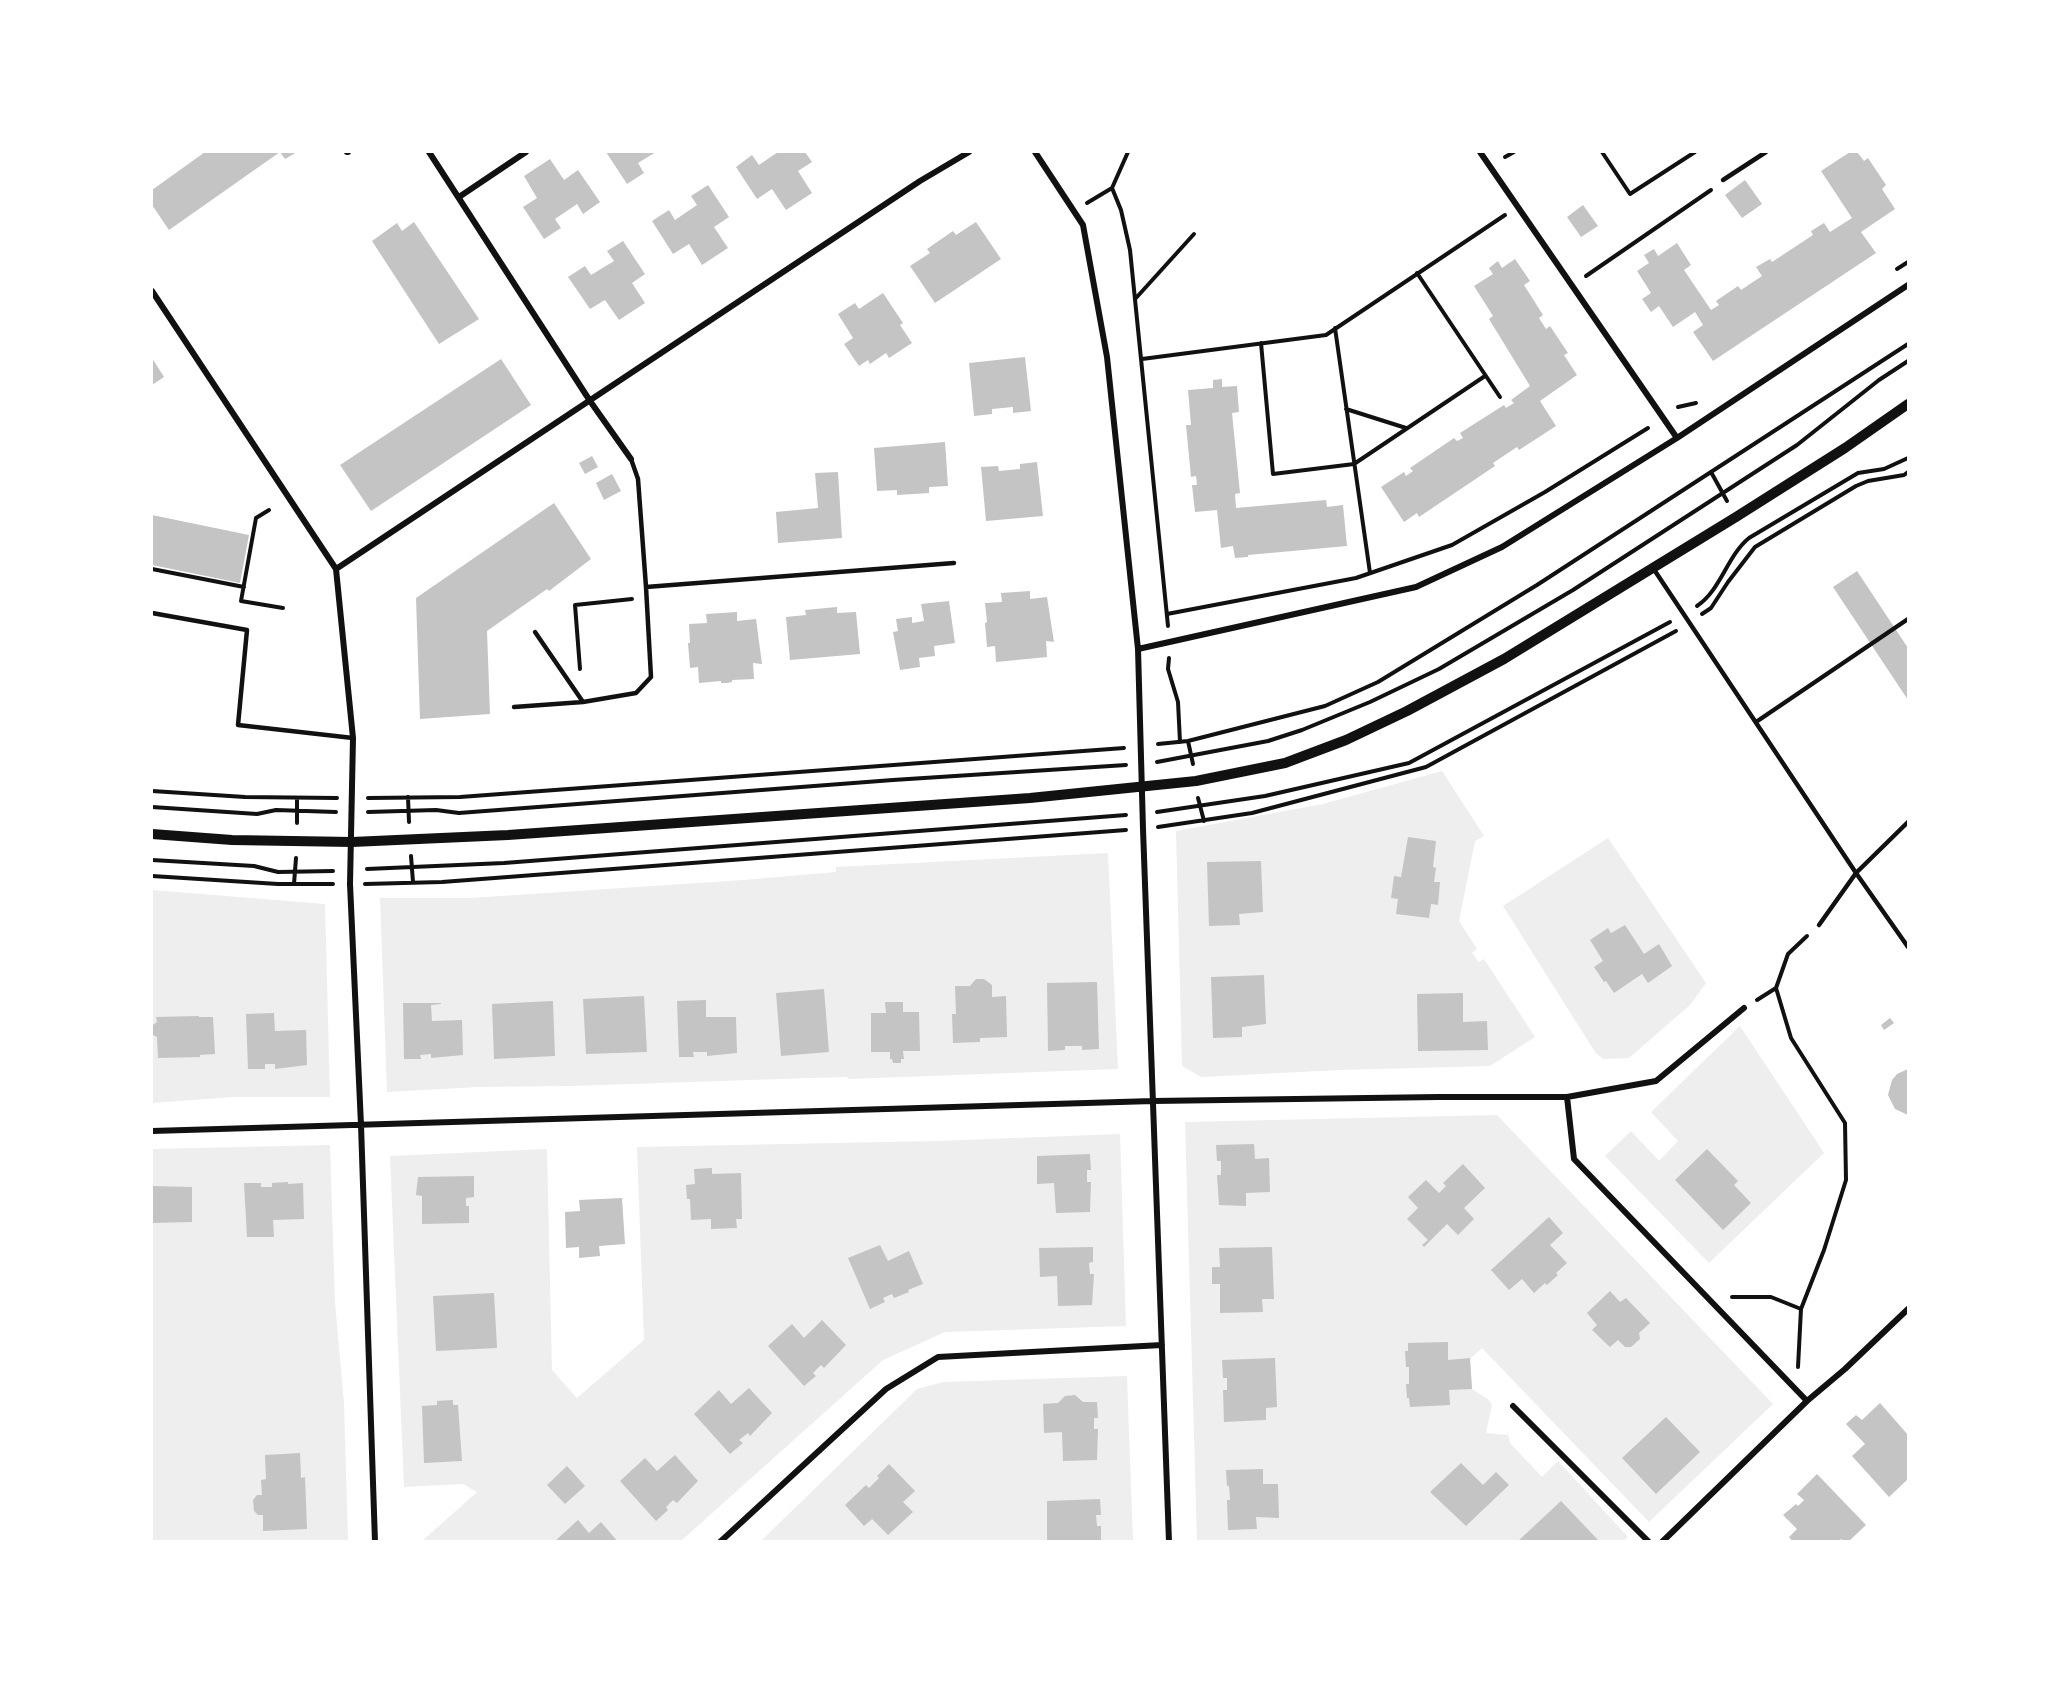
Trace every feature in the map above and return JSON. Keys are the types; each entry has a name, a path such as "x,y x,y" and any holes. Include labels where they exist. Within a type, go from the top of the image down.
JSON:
{"street":[{"path":"429,152 590,400 631,459"},
{"path":"459,197 526,152"},
{"path":"336,569 920,181 969,152"},
{"path":"1035,152 1083,225 1107,357 1138,649 1168,1542"},
{"path":"1480,152 1677,438"},
{"path":"1138,649 1416,587 1502,547 1677,438 1908,285"},
{"path":"152,291 336,569 353,738 350,884 361,1125 375,1542"},
{"path":"152,834 232,840 352,842 508,835 1030,798 1196,782 1285,763 1346,740 1407,711 1504,659 1835,454 1908,404"},
{"path":"152,1131 1153,1101 1568,1097 1656,1081 1744,1008"},
{"path":"1568,1097 1574,1159 1807,1401"},
{"path":"1662,1542 1807,1401 1845,1369 1908,1308"},
{"path":"720,1542 886,1389 938,1357 1162,1345"},
{"path":"1513,1406 1649,1542"}],"lane":[{"path":"1724,180 1766,152"},
{"path":"514,707 583,702 636,693 651,677 638,479 631,459"},
{"path":"646,587 954,562"},
{"path":"1653,568 1856,873 1908,947"},
{"path":"152,613 248,630 238,725 353,738"},
{"path":"1756,722 1908,619"},
{"path":"535,632 583,702"},
{"path":"1818,925 1856,873 1908,822"}],"path":[{"path":"1073,211 1112,188 1128,152"},
{"path":"1502,152 1506,157 1514,152"},
{"path":"1602,152 1630,194 1695,152"},
{"path":"1585,277 1724,180"},
{"path":"1112,188 1130,250 1168,628"},
{"path":"1142,359 1326,334 1518,206"},
{"path":"1136,299 1194,234"},
{"path":"1417,273 1500,396"},
{"path":"1335,328 1370,573"},
{"path":"1261,343 1273,474 1354,464 1485,376"},
{"path":"152,791 245,797 460,797 713,777 882,767 1180,742 1325,706 1378,682 1537,585 1908,344"},
{"path":"152,807 257,814 276,810 351,812 436,810 459,813 893,780 1141,764 1268,741 1302,730 1370,702 1439,669 1573,590 1797,445 1879,380 1908,361"},
{"path":"1346,409 1406,429"},
{"path":"1167,614 1346,580 1452,545 1545,492 1648,428"},
{"path":"1684,615 1706,600 1737,551 1749,538 1858,472 1884,469 1908,458"},
{"path":"269,510 256,518 241,601 283,608"},
{"path":"152,569 244,587"},
{"path":"583,702 575,605 633,598"},
{"path":"1169,654 1168,669 1178,702 1180,742"},
{"path":"1794,1387 1798,1367 1801,1309 1824,1250 1846,1180 1845,1123 1791,1038 1776,988 1788,954 1818,925"},
{"path":"1715,1305 1729,1298 1770,1297 1801,1309"}],"shaded area":[{"path":"1442,771 1484,836 1475,841 1459,921 1477,949 1472,953 1479,962 1484,959 1535,1037 1490,1066 1201,1077 1182,1066 1176,831 1323,804"},
{"path":"1608,838 1706,983 1690,1005 1629,1058 1603,1059 1595,1052 1503,906"},
{"path":"1108,853 1118,1069 848,1079 847,1077 478,1087 387,1092 380,898 471,898 743,880 836,872 836,867"},
{"path":"152,890 325,904 330,1097 233,1097 152,1103"},
{"path":"1740,1026 1824,1153 1709,1263 1605,1156 1631,1131 1659,1161 1678,1141 1651,1112"},
{"path":"1497,1115 1773,1404 1649,1522 1482,1348 1470,1359 1472,1389 1489,1400 1492,1405 1486,1433 1508,1435 1510,1443 1542,1477 1558,1461 1628,1537 1623,1541 1197,1541 1185,1122"},
{"path":"1120,1134 1126,1326 945,1332 883,1360 681,1541 422,1541 477,1492 463,1484 404,1487 390,1156 547,1149 552,1370 577,1398 644,1340 637,1147 936,1141"},
{"path":"330,1145 335,1303 344,1403 348,1541 152,1541 152,1149"},
{"path":"1127,1376 1133,1541 760,1542 917,1389 943,1382"}],"building":[{"path":"205,152 280,152 169,230 152,205 152,190"},
{"path":"280,152 297,152 285,159"},
{"path":"606,152 656,152 638,163 644,173 627,184"},
{"path":"778,152 805,152 812,162 798,171 812,193 786,210 772,189 757,199 736,167 752,155 759,165"},
{"path":"1850,152 1857,152 1864,161 1868,158 1886,185 1882,189 1895,209 1861,232 1876,253 1713,361 1693,332 1703,325 1695,312 1673,327 1659,306 1651,312 1642,299 1651,293 1637,271 1649,263 1644,255 1654,249 1658,256 1677,243 1691,265 1684,270 1711,310 1719,305 1716,301 1738,286 1741,290 1762,276 1756,267 1770,259 1772,262 1813,235 1811,231 1824,223 1830,232 1852,218 1821,171"},
{"path":"550,159 564,180 578,170 600,202 583,214 577,204 555,219 561,228 544,239 523,207 537,198 524,176"},
{"path":"1745,180 1762,204 1742,218 1725,195"},
{"path":"708,185 729,217 714,227 728,248 702,265 689,244 673,254 652,221 669,210 675,220 697,205 691,196"},
{"path":"1583,205 1598,226 1581,237 1567,217"},
{"path":"414,222 479,319 439,344 372,241 397,223 402,231"},
{"path":"976,222 1001,259 935,303 910,266 930,253 927,249 953,231 956,235"},
{"path":"623,241 645,274 632,283 645,303 619,320 605,300 590,309 568,277 585,266 591,275 614,261 607,251"},
{"path":"1515,259 1530,281 1524,285 1543,315 1539,318 1546,329 1550,326 1568,353 1564,355 1577,375 1540,401 1556,426 1519,450 1517,447 1493,463 1495,466 1419,517 1417,513 1404,522 1381,487 1404,472 1406,476 1413,471 1410,468 1454,438 1457,441 1463,438 1460,433 1504,405 1506,408 1514,403 1511,400 1530,386 1489,319 1493,316 1474,286 1493,274 1489,268 1498,261 1502,268"},
{"path":"883,293 903,323 900,325 912,343 889,358 886,353 870,364 868,360 859,366 844,344 853,338 838,314 855,303 859,309"},
{"path":"1025,357 1031,411 1013,413 1013,407 992,409 992,414 974,416 969,363"},
{"path":"152,358 164,377 152,385"},
{"path":"501,359 531,405 371,511 340,465"},
{"path":"1222,379 1222,387 1237,386 1239,412 1232,413 1240,493 1235,494 1236,508 1326,500 1327,507 1343,505 1347,546 1235,558 1233,546 1221,548 1217,510 1195,512 1192,485 1197,485 1196,476 1191,477 1186,425 1191,425 1188,390 1213,388 1213,380"},
{"path":"945,442 948,486 929,487 929,493 897,495 897,490 877,491 874,448"},
{"path":"592,456 598,467 585,474 579,463"},
{"path":"1037,462 1043,516 986,521 981,467 998,466 999,471 1020,469 1020,464"},
{"path":"838,472 842,538 778,543 776,512 818,508 815,473"},
{"path":"612,474 621,491 604,500 596,483"},
{"path":"554,503 591,559 549,591 547,589 487,631 490,714 420,719 416,598"},
{"path":"152,515 249,535 240,583 152,565"},
{"path":"1857,571 1908,648 1908,700 1833,587"},
{"path":"1030,591 1030,599 1047,597 1054,642 1046,641 1047,657 996,662 995,646 987,647 985,603 1002,602 1001,593"},
{"path":"949,601 955,643 934,646 935,656 919,658 920,667 900,670 893,632 898,631 896,619 912,617 912,623 924,621 921,604"},
{"path":"837,607 837,613 856,612 860,654 790,660 786,617 806,615 805,610"},
{"path":"737,612 737,621 756,619 762,664 753,663 754,679 732,680 727,683 721,683 721,681 699,683 698,667 690,668 689,624 707,623 706,614"},
{"path":"1408,837 1436,841 1433,867 1436,868 1434,882 1440,882 1438,905 1431,904 1429,918 1396,914 1398,899 1391,898 1394,876 1401,877"},
{"path":"1261,861 1263,912 1239,914 1240,925 1209,926 1207,862"},
{"path":"1625,925 1644,954 1659,944 1672,966 1648,983 1642,974 1614,993 1594,967 1603,961 1590,940 1608,928 1611,933"},
{"path":"1264,975 1266,1024 1242,1027 1242,1037 1213,1038 1211,977"},
{"path":"976,979 984,979 992,985 992,997 1006,996 1007,1037 980,1038 980,1042 953,1043 952,1014 956,1014 955,986 970,986"},
{"path":"1097,982 1099,1049 1082,1050 1082,1046 1065,1046 1065,1050 1048,1051 1047,983"},
{"path":"824,989 829,1052 781,1056 776,993"},
{"path":"1463,993 1463,1022 1487,1021 1488,1050 1418,1051 1417,994"},
{"path":"644,996 647,1052 586,1054 583,999"},
{"path":"706,1000 706,1017 736,1017 737,1053 707,1056 707,1052 693,1052 694,1057 679,1057 677,1001"},
{"path":"553,1001 555,1056 494,1059 492,1004"},
{"path":"885,1002 903,1002 903,1012 919,1012 920,1051 903,1051 904,1059 901,1059 901,1063 893,1063 890,1059 890,1052 871,1052 871,1013 886,1013"},
{"path":"403,1003 441,1003 431,1005 432,1021 462,1020 463,1055 431,1058 431,1054 420,1055 421,1059 404,1059"},
{"path":"274,1013 275,1031 306,1030 307,1065 275,1069 275,1064 265,1064 265,1069 248,1069 246,1014"},
{"path":"156,1017 213,1017 215,1054 200,1055 200,1057 158,1058 157,1037 153,1035 153,1025 157,1022"},
{"path":"1890,1018 1894,1023 1884,1030 1881,1025"},
{"path":"1908,1069 1908,1115 1895,1109 1888,1095 1892,1080 1897,1074"},
{"path":"1254,1144 1255,1159 1269,1158 1270,1192 1246,1193 1246,1206 1219,1205 1217,1175 1221,1175 1221,1161 1217,1161 1216,1145"},
{"path":"1707,1149 1738,1181 1734,1185 1751,1203 1723,1230 1675,1180"},
{"path":"1090,1154 1091,1170 1087,1170 1087,1182 1091,1182 1090,1212 1056,1213 1054,1183 1037,1184 1037,1156"},
{"path":"1463,1164 1485,1188 1464,1208 1474,1219 1458,1235 1447,1224 1424,1247 1422,1245 1428,1240 1407,1219 1418,1208 1408,1197 1426,1180 1439,1193 1446,1186 1443,1183"},
{"path":"712,1168 712,1174 741,1173 742,1219 736,1219 737,1228 711,1229 711,1219 691,1220 690,1199 687,1199 686,1185 695,1184 694,1169"},
{"path":"474,1176 474,1197 466,1198 466,1206 469,1206 469,1223 422,1224 422,1196 416,1195 418,1177"},
{"path":"288,1182 288,1184 303,1183 304,1219 273,1220 274,1237 247,1237 244,1183 261,1183 261,1187 272,1187 272,1183"},
{"path":"152,1186 192,1187 192,1222 152,1223"},
{"path":"622,1198 625,1244 599,1246 600,1256 579,1258 579,1247 566,1248 565,1212 580,1211 579,1200"},
{"path":"1549,1217 1563,1233 1550,1245 1567,1263 1547,1285 1545,1283 1534,1293 1522,1279 1509,1290 1491,1270"},
{"path":"880,1245 888,1261 909,1251 923,1284 894,1298 892,1294 883,1298 885,1302 870,1309 848,1258"},
{"path":"1093,1247 1093,1262 1089,1263 1090,1274 1094,1274 1092,1305 1058,1306 1057,1276 1040,1277 1039,1248"},
{"path":"1272,1247 1274,1299 1262,1299 1263,1312 1220,1313 1220,1284 1212,1284 1212,1267 1220,1267 1219,1248"},
{"path":"1610,1291 1620,1302 1626,1298 1650,1323 1639,1333 1640,1339 1631,1347 1625,1347 1618,1340 1610,1347 1592,1330 1597,1325 1587,1313"},
{"path":"494,1293 497,1348 436,1351 433,1296"},
{"path":"822,1320 846,1345 824,1368 821,1365 813,1373 816,1376 804,1386 768,1346 792,1324 804,1338"},
{"path":"1448,1342 1448,1360 1470,1358 1472,1389 1449,1390 1450,1405 1410,1407 1406,1384 1409,1384 1409,1367 1406,1367 1405,1351 1408,1351 1408,1343"},
{"path":"1275,1358 1277,1407 1266,1408 1266,1420 1224,1422 1223,1390 1227,1390 1227,1378 1223,1378 1222,1360"},
{"path":"749,1388 772,1413 750,1436 748,1433 739,1440 743,1443 730,1454 694,1414 719,1390 731,1404"},
{"path":"1075,1395 1083,1402 1097,1402 1098,1418 1094,1418 1094,1429 1098,1429 1097,1460 1063,1461 1062,1432 1044,1433 1043,1404 1058,1403 1065,1396"},
{"path":"453,1400 453,1405 458,1405 462,1461 424,1463 422,1406 437,1405 437,1401"},
{"path":"1880,1403 1908,1435 1908,1479 1889,1497 1852,1456 1865,1444 1846,1424 1856,1415 1862,1420"},
{"path":"1666,1417 1700,1452 1656,1494 1622,1458"},
{"path":"300,1453 301,1478 305,1477 307,1529 263,1531 263,1515 258,1515 254,1511 253,1500 257,1495 262,1495 261,1480 266,1479 265,1455"},
{"path":"675,1455 698,1481 677,1503 673,1500 666,1507 668,1510 656,1521 620,1481 645,1458 657,1471"},
{"path":"1461,1463 1483,1485 1496,1472 1509,1485 1466,1526 1430,1492"},
{"path":"889,1464 915,1491 903,1502 913,1512 888,1535 872,1519 864,1526 845,1505 866,1485 869,1488"},
{"path":"567,1466 585,1486 565,1504 547,1485"},
{"path":"1263,1469 1263,1484 1278,1484 1279,1518 1256,1517 1257,1529 1228,1530 1227,1500 1230,1500 1226,1470"},
{"path":"1817,1474 1866,1525 1848,1542 1843,1542 1841,1539 1838,1542 1793,1542 1789,1537 1797,1529 1783,1515 1804,1500 1797,1494"},
{"path":"1100,1499 1101,1515 1096,1515 1097,1526 1101,1526 1101,1542 1047,1542 1047,1501"},
{"path":"1561,1501 1598,1540 1596,1542 1517,1542"},
{"path":"578,1520 589,1533 601,1522 618,1542 554,1542"}]}
